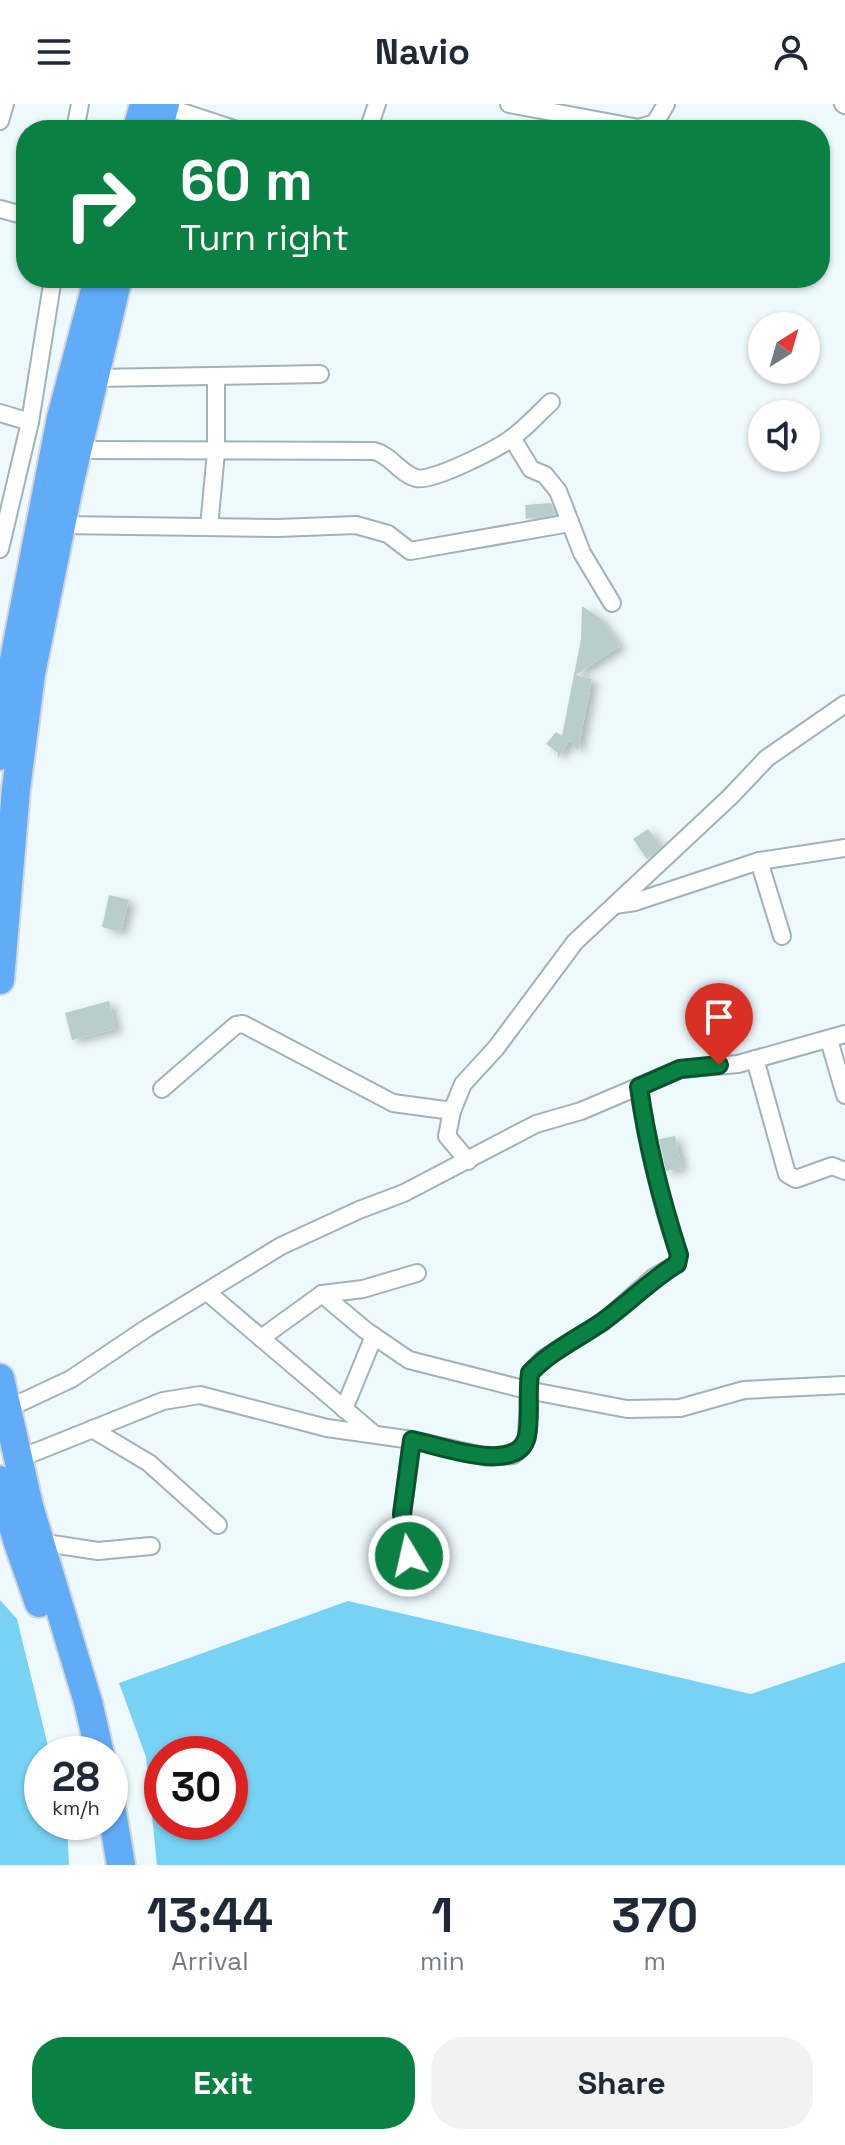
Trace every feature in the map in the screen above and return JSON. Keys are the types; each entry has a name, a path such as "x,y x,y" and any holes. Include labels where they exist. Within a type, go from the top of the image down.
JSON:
{"highway":[{"path":"0,756 13,665 61,418 95,288"},
{"path":"0,980 16,789 27,703 77,450 116,288"},
{"path":"0,1378 7,1409 9,1469 19,1539 54,1648 77,1736"},
{"path":"19,1539 84,1689 96,1736"},
{"path":"100,1840 103,1865"},
{"path":"117,1840 121,1865"}],"street":[{"path":"0,121 5,104"},
{"path":"509,104 596,120"},
{"path":"158,111 195,120"},
{"path":"1,544 30,422 51,288"},
{"path":"94,378 320,374"},
{"path":"209,527 216,452 216,376"},
{"path":"77,450 374,451 382,453 417,479 457,468 512,438 551,402"},
{"path":"0,413 30,422"},
{"path":"512,438 531,469 545,475 558,491 582,553 612,603"},
{"path":"61,525 356,525 388,534 410,551 570,523"},
{"path":"468,1161 447,1136 452,1111 463,1084 496,1048 575,942 767,758 845,704"},
{"path":"615,905 635,902 759,861 845,848"},
{"path":"759,861 782,936"},
{"path":"162,1089 239,1023 248,1024 325,1069 393,1103 452,1111"},
{"path":"7,1409 71,1379 281,1246 404,1193 536,1124 581,1111 680,1069 738,1064 837,1037 845,1095"},
{"path":"755,1059 787,1174 796,1179 832,1166 844,1168"},
{"path":"9,1469 92,1429 163,1401 200,1395 327,1428 412,1440 488,1457 513,1455 527,1437 530,1373 543,1359 603,1322 653,1278 677,1264 679,1255 646,1139 639,1087"},
{"path":"261,1338 322,1294 363,1289 417,1273"},
{"path":"207,1292 377,1437"},
{"path":"322,1294 409,1360 527,1390 627,1409 680,1408 744,1390 845,1385"},
{"path":"344,1409 374,1336"},
{"path":"92,1429 149,1463 218,1525"},
{"path":"409,1556 402,1514 412,1440"},
{"path":"19,1539 98,1551 151,1546"}],"shaded area":[{"path":"0,1600 17,1619 46,1736 24,1736 24,1840 68,1840 69,1865 0,1865"},
{"path":"348,1601 751,1694 845,1662 845,1865 157,1865 154,1840 248,1840 248,1736 144,1736 144,1752 119,1683"}],"building":[{"path":"551,503 555,514 526,519 525,505"},
{"path":"582,606 601,619 620,646 576,675 592,679 578,751 570,740 558,758 558,753 546,744 556,732 562,736 581,639"},
{"path":"648,829 661,847 647,859 633,839"},
{"path":"109,895 129,900 121,932 102,927"},
{"path":"109,1001 116,1029 72,1040 65,1013"},
{"path":"675,1136 682,1168 666,1171 659,1139"}],"route":[{"path":"409,1556 402,1514 412,1440 488,1457 513,1455 527,1437 530,1373 543,1359 603,1322 653,1278 677,1264 679,1255 663,1208 646,1139 639,1087 680,1069 719,1065"}]}
